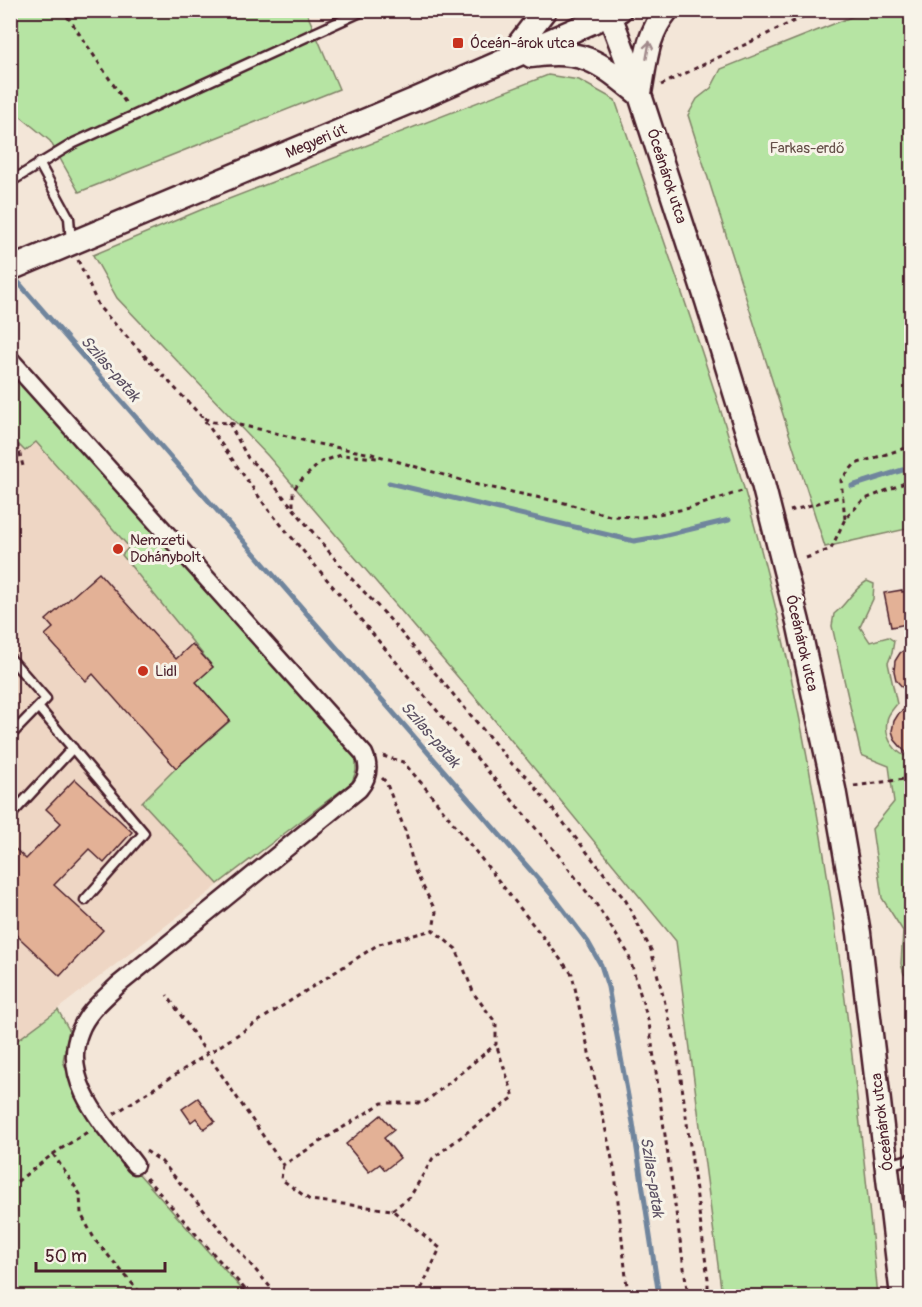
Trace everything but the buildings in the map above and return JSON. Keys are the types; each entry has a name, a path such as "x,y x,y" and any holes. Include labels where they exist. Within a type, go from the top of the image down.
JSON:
{"street":[{"path":"507,59 545,10"},
{"path":"507,59 551,53 576,54 592,60 640,95 650,39 657,23 668,10"},
{"name":"Megyeri út","path":"10,270 71,242 420,98 613,12"},
{"name":"Óceánárok utca","path":"613,12 704,291 763,484 798,622 834,789 859,933 902,1296"},
{"path":"10,359 366,760 365,782 359,789 118,985 96,1006 80,1030 74,1054 75,1068 86,1096 135,1165"}],"lane":[{"path":"10,182 74,143 365,10"},
{"path":"39,164 69,218 71,242"},
{"path":"10,658 46,699 10,736"},
{"path":"38,707 144,833 85,900"},
{"path":"10,816 73,748"},
{"path":"887,1165 912,1158"}],"path":[{"path":"61,10 134,115"},
{"path":"640,95 817,10"},
{"path":"71,242 99,307 202,417 267,508 559,856 596,904 628,953 649,1023 688,1296"},
{"path":"202,417 213,422 229,423 372,454 478,485 565,503 610,516 643,517 690,508 763,484"},
{"path":"10,418 23,466"},
{"path":"229,423 248,458 263,472 350,577 375,602 512,764 527,777 626,901 651,950 677,1049 708,1279 708,1296"},
{"path":"845,519 841,480 855,464 912,446"},
{"path":"293,508 293,492 298,483 321,462 341,455 381,458"},
{"path":"806,558 831,549 845,519 863,501 912,480"},
{"path":"788,511 843,496"},
{"path":"433,930 435,912 414,869 406,833 386,782 366,760 375,754 403,762 572,974 615,1173 628,1296"},
{"path":"834,789 912,778"},
{"path":"392,1210 410,1197 433,1158 514,1097 496,1044 496,1023 474,994 456,949 433,930"},
{"path":"10,1187 53,1154 206,1053 379,944 433,930"},
{"path":"167,995 283,1165 281,1179 310,1200 392,1210 440,1248 418,1296"},
{"path":"283,1165 382,1103 424,1103 496,1044"},
{"path":"905,1123 912,1125"},
{"path":"142,1148 161,1161 278,1296"},
{"path":"53,1154 80,1194 81,1214 96,1240 143,1296"},
{"path":"135,1165 251,1296"}],"shaded area":[{"path":"10,368 356,759 356,771 352,782 11,1045"}],"green space":[{"path":"10,11 306,11 339,89 79,192 50,141 11,111"},
{"name":"Farkas-erdő","path":"866,11 911,11 911,528 825,547 688,115 697,99 711,88 721,69"},
{"path":"548,75 579,80 615,100 706,363 765,563 799,713 828,879 851,1045 878,1296 722,1296 676,941 487,711 268,456 117,298 93,255 203,209"},
{"path":"10,368 356,759 356,771 352,782 218,884 142,802 176,768 230,721 196,682 213,667 122,555 129,547 36,442 25,451 18,444 11,450"},
{"path":"867,581 874,584 873,599 860,627 870,642 888,637 894,641 888,663 897,704 888,717 887,733 896,749 911,758 911,978 904,974 901,964 903,931 882,898 872,829 894,802 889,766 861,755 832,626 834,614"},
{"path":"58,1010 69,1030 63,1061 77,1098 96,1126 248,1296 11,1296 11,1045"}],"waterway":[{"name":"Szilas-patak","path":"11,274 553,896 588,942 601,965 608,987 633,1123 659,1296"},
{"path":"852,486 912,467"},
{"path":"389,483 634,541 729,520"}],"place":[{"name":"Óceán-árok utca","path":"458,43"},
{"name":"Nemzeti Dohánybolt","path":"118,549"},
{"name":"Lidl","path":"143,671"}]}
